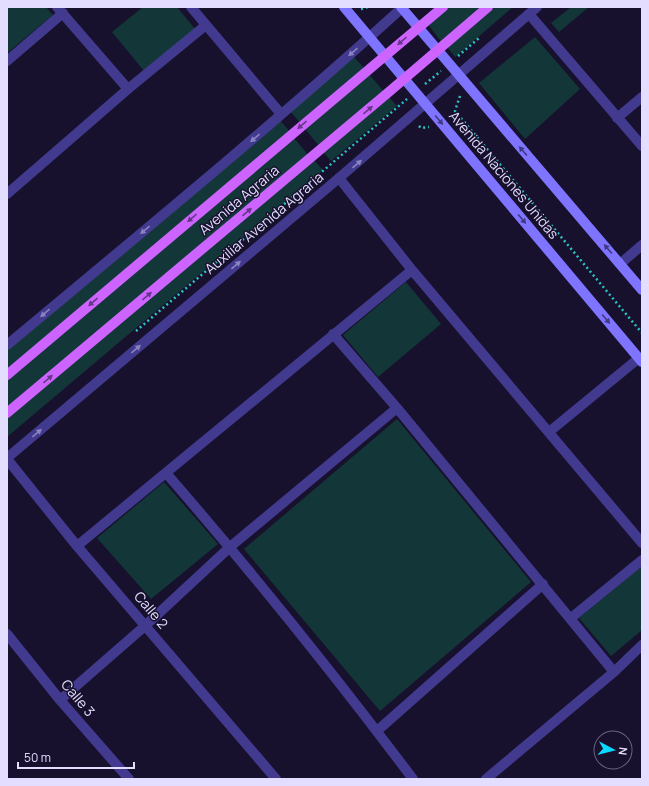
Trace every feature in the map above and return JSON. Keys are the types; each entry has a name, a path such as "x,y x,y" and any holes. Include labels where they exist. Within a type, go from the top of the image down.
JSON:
{"main road":[{"name":"Avenida Naciones Unidas","path":"344,7 640,360"},
{"path":"402,7 642,290"},
{"name":"Avenida Agraria","path":"7,375 442,7"},
{"name":"Avenida Agraria","path":"7,414 488,7"}],"street":[{"path":"191,7 281,114"},
{"path":"7,345 281,114 370,37 402,7"},
{"path":"7,61 60,10 128,89"},
{"path":"533,10 618,118 642,146"},
{"name":"Auxiliar Avenida Agraria","path":"7,458 425,104 462,79 533,10"},
{"path":"7,194 128,89 206,25"},
{"path":"618,118 642,97"},
{"path":"339,178 412,270 642,544"},
{"path":"620,264 642,245"},
{"path":"77,546 412,270"},
{"path":"333,334 397,408 614,672"},
{"path":"549,432 640,360"},
{"path":"60,700 146,625 230,547 397,408"},
{"name":"Calle 2","path":"7,458 77,546 276,779"},
{"path":"166,473 230,547 377,731 413,779"},
{"path":"571,618 642,560"},
{"path":"377,731 543,584"},
{"name":"Calle 3","path":"7,634 60,700 129,779"},
{"path":"486,779 614,672 642,645"}],"path":[{"path":"362,9 368,7"},
{"path":"134,332 482,35"},
{"path":"462,79 456,111 642,333"}],"green space":[{"path":"7,7 46,7 53,15 7,53"},
{"path":"143,7 177,7 195,29 144,71 112,32"},
{"path":"447,7 486,7 442,43 427,23"},
{"path":"494,7 513,7 455,57 447,47"},
{"path":"571,7 589,7 559,32 551,23"},
{"path":"535,37 580,89 525,139 479,83"},
{"path":"354,57 365,69 301,124 290,111"},
{"path":"369,74 385,93 320,147 305,129"},
{"path":"389,97 397,106 331,161 323,152"},
{"path":"279,119 290,132 7,370 7,348"},
{"path":"294,138 309,156 7,408 7,378"},
{"path":"313,159 323,170 7,437 7,418"},
{"path":"406,282 441,324 378,377 343,335"},
{"path":"397,419 531,582 380,711 244,549"},
{"path":"164,482 218,544 151,599 97,538"},
{"path":"642,566 642,630 611,656 579,618"}]}
